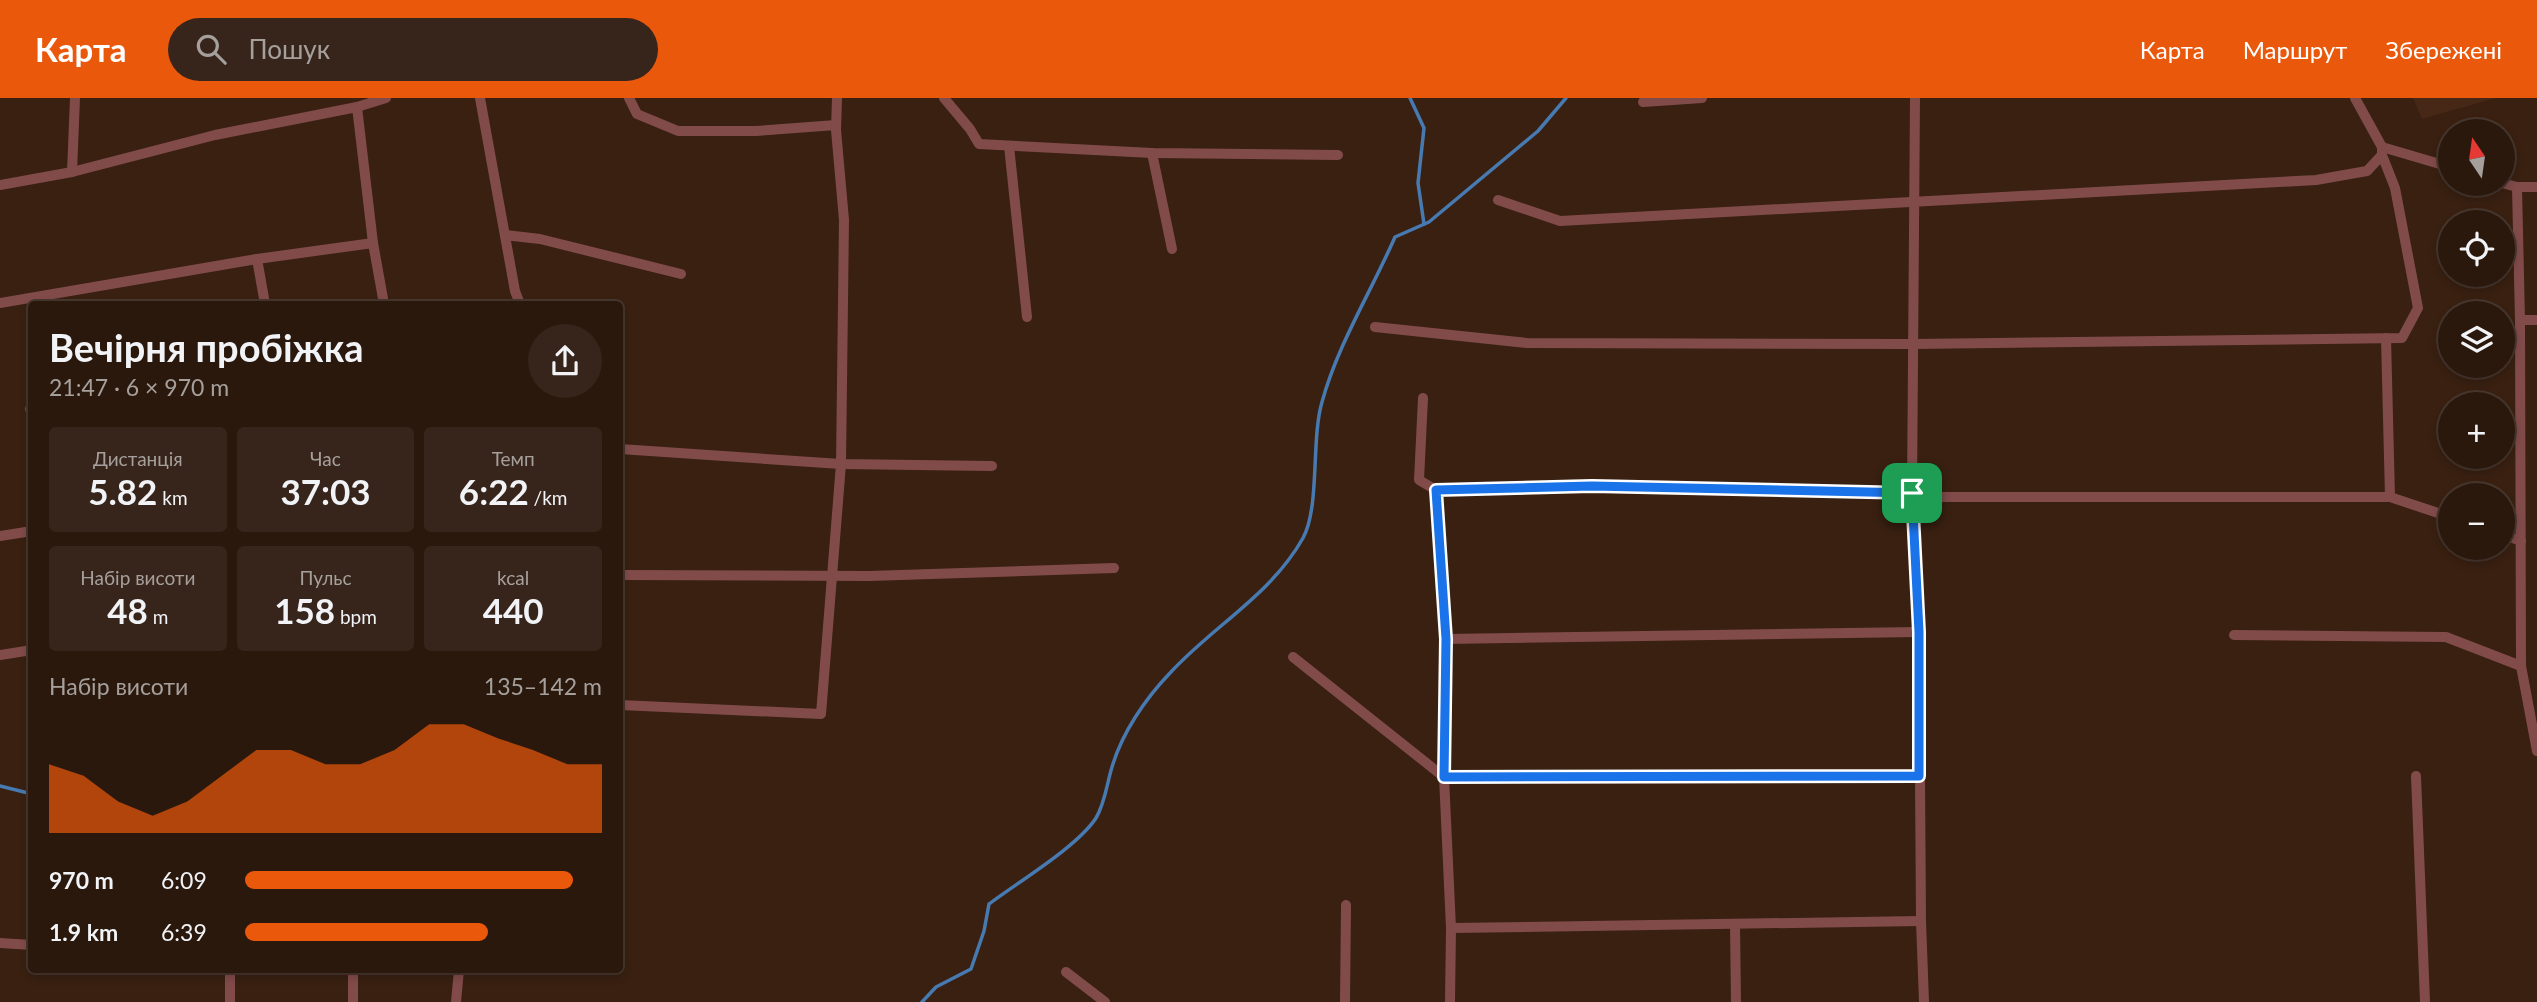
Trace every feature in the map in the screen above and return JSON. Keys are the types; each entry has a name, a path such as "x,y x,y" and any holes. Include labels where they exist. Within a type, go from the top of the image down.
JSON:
{"street":[{"path":"72,172 75,98"},
{"path":"0,185 72,172 215,135 357,107 386,98"},
{"path":"480,98 519,301"},
{"path":"629,98 637,114 678,131 756,131 836,125"},
{"path":"623,705 821,714 841,464 844,220 836,125 837,98"},
{"path":"944,98 979,144 1152,153 1338,155"},
{"path":"1643,102 1702,98"},
{"path":"1915,98 1912,493 1919,632 1924,1002"},
{"path":"1375,327 1527,343 1913,344 2402,338 2418,308 2395,188 2382,151 2355,98"},
{"path":"357,107 373,243 383,301"},
{"path":"1009,146 1027,317"},
{"path":"1498,200 1560,221 2316,180 2367,171 2382,151"},
{"path":"2382,151 2438,164"},
{"path":"1152,153 1172,249"},
{"path":"2537,187 2517,187 2521,666 2537,751"},
{"path":"505,235 540,239 681,274"},
{"path":"0,303 257,259 373,243"},
{"path":"257,259 264,301"},
{"path":"2520,320 2537,320"},
{"path":"2386,338 2390,497"},
{"path":"1423,398 1419,480 1436,490 1592,486 1912,493 1928,497 2390,497 2438,513"},
{"path":"623,449 841,464 992,466"},
{"path":"1436,490 1446,639 1444,777 1451,928 1450,1002"},
{"path":"0,536 28,532"},
{"path":"2515,539 2522,541"},
{"path":"623,575 831,575 1114,568"},
{"path":"1446,639 1919,632"},
{"path":"2234,635 2446,637 2521,666"},
{"path":"0,655 28,651"},
{"path":"1293,657 1444,777 1919,776"},
{"path":"2416,776 2425,1002"},
{"path":"1345,1002 1346,905"},
{"path":"1451,928 1921,921"},
{"path":"1735,924 1736,1002"},
{"path":"0,943 28,945"},
{"path":"1066,972 1105,1002"},
{"path":"230,973 230,1002"},
{"path":"353,973 354,1002"},
{"path":"456,1002 458,973"}],"shaded area":[{"path":"2413,98 2496,98 2422,119"}],"waterway":[{"path":"1410,98 1424,128 1418,183 1424,224"},
{"path":"922,1002 936,987 971,969 984,931 989,904 1061,852 1087,829 1102,806 1116,754 1135,717 1152,694 1187,656 1275,577 1303,538 1312,509 1322,402 1346,339 1395,237 1429,222 1538,131 1566,98"},
{"path":"0,786 28,793"}],"route":[{"path":"1592,486 1912,493 1919,632 1919,776 1444,777 1446,639 1436,490 1592,486"}]}
